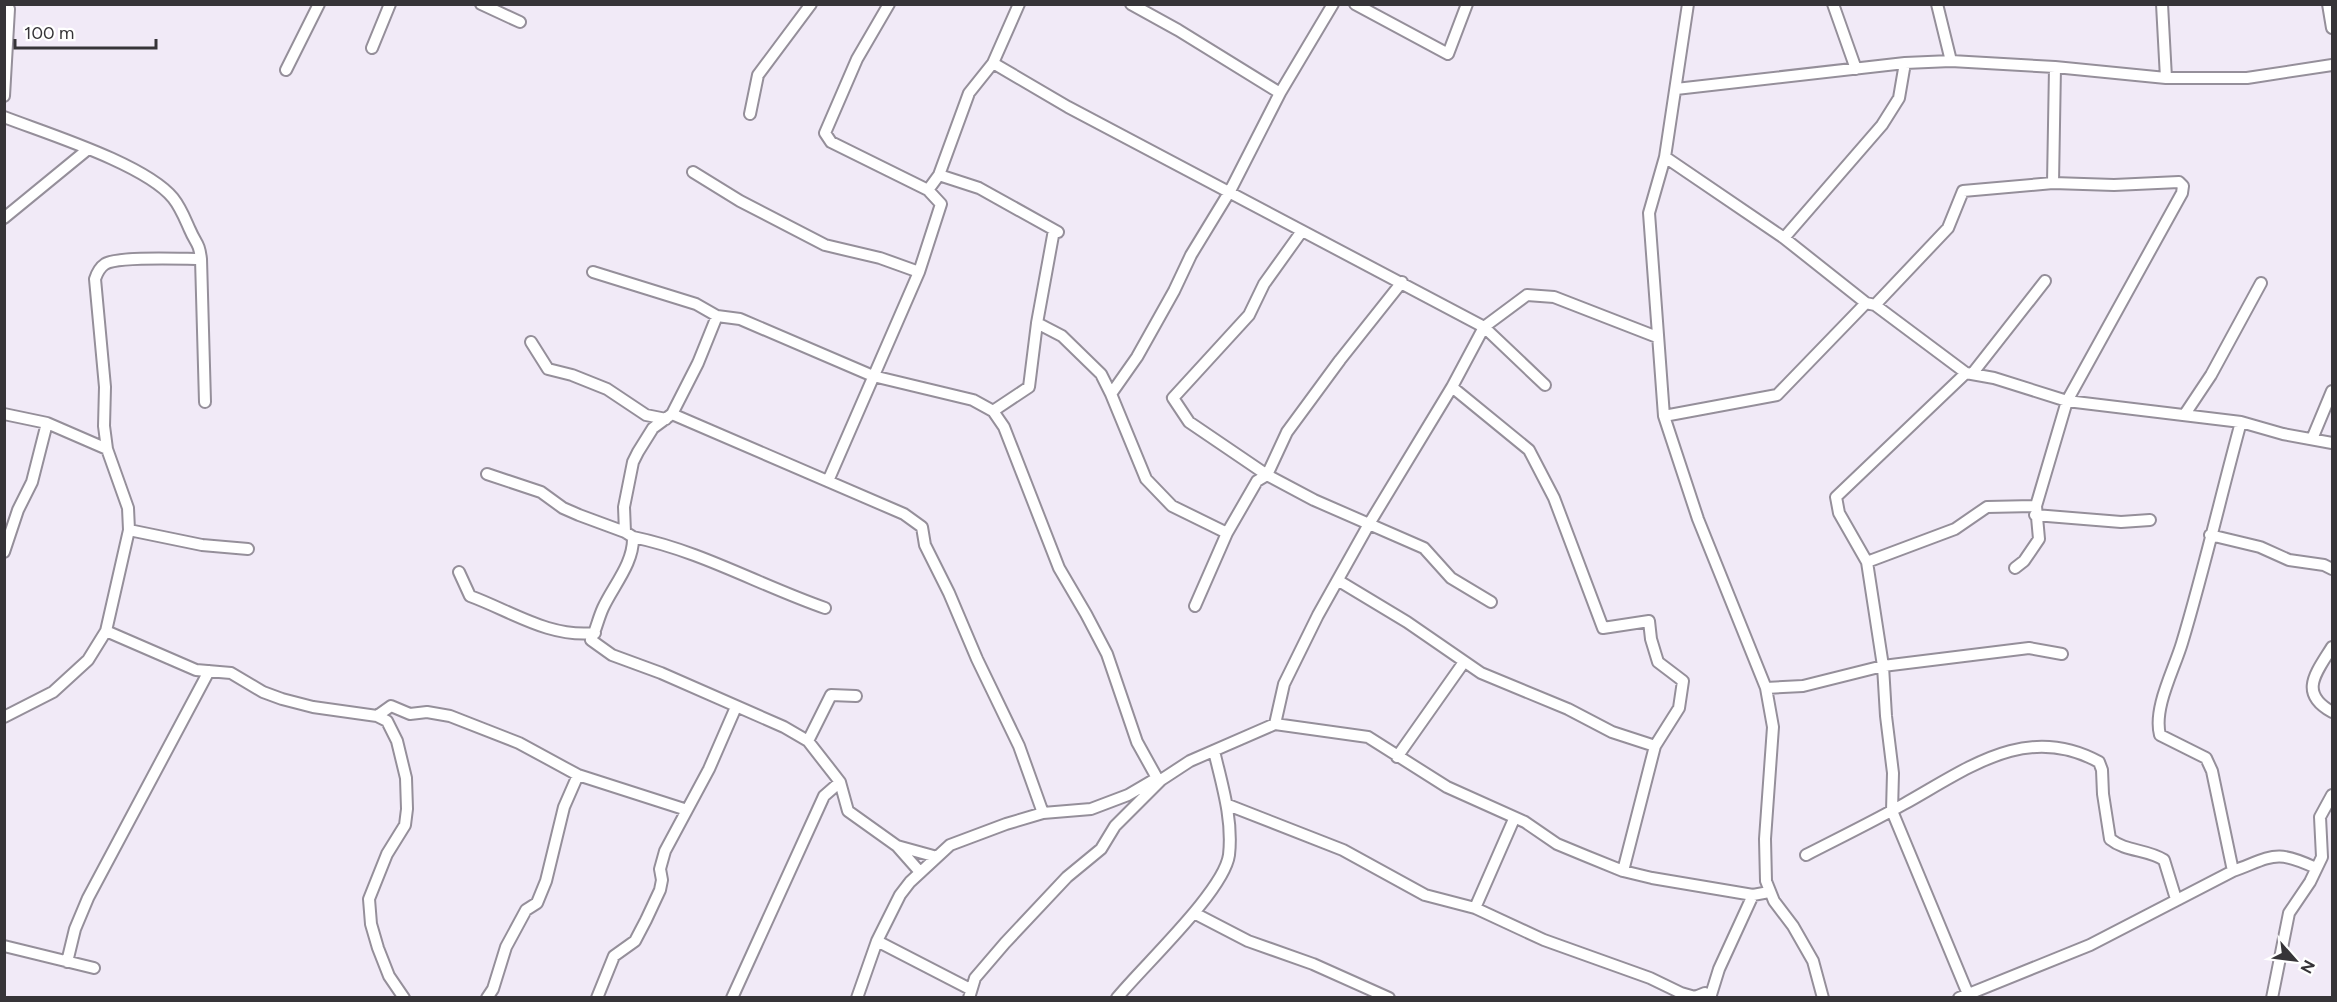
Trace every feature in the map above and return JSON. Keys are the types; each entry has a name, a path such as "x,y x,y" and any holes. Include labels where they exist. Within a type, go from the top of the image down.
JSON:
{"street":[{"path":"4,96 9,9 7,4"},
{"path":"286,70 319,4"},
{"path":"372,48 390,4"},
{"path":"481,4 520,22"},
{"path":"750,114 758,75 811,4"},
{"path":"828,481 919,272 941,204 928,190 831,142 825,133 857,59 889,4"},
{"path":"928,190 939,175 969,93 993,63 1019,4"},
{"path":"1131,4 1280,93"},
{"path":"1111,394 1137,357 1174,291 1191,255 1230,191 1280,93 1333,4"},
{"path":"1355,4 1448,54 1467,4"},
{"path":"1688,4 1665,157 1649,213 1664,416 1698,519 1766,688 1773,727 1764,858 1766,881 1769,892 1793,926 1813,961 1824,998"},
{"path":"1833,4 1856,69"},
{"path":"1937,4 1951,61"},
{"path":"2162,4 2166,78"},
{"path":"2328,4 2332,28"},
{"path":"1676,89 1905,63 1951,61 2055,67 2166,78 2247,78 2332,65"},
{"path":"993,63 1068,107 1484,327 1545,385"},
{"path":"1784,238 1882,125 1899,98 1905,63"},
{"path":"2053,183 2055,67"},
{"path":"4,117 130,167 171,196 184,215 191,233 200,244 205,402"},
{"path":"4,218 87,150"},
{"path":"1665,157 1784,238 1871,304 1969,373 2067,401 2241,422 2283,434 2332,443"},
{"path":"693,172 740,201 825,245 880,258 919,272"},
{"path":"939,175 979,188 1056,231 1037,323 1029,387 993,411"},
{"path":"1664,416 1777,395 1948,228 1963,191 2053,183 2114,185 2179,182 2182,186 2182,193 2067,401 2035,510 2039,539 2024,561 2015,568"},
{"path":"1302,231 1264,284 1249,315 1173,398 1189,422 1267,475 1314,500 1424,548 1451,578 1491,602"},
{"path":"4,717 53,692 88,660 106,631 129,530 128,508 107,449 104,426 105,387 95,279 97,271 106,262 201,259"},
{"path":"593,272 696,304 717,316 740,319 873,376 973,400 993,411 1004,427 1059,568 1107,654 1137,742 1159,779"},
{"path":"2045,281 1969,373 1836,497 1839,513 1867,562 1883,666 1893,772 1892,811 1964,996 2090,945 2176,899 2234,871 2275,855 2293,857 2316,868"},
{"path":"1196,606 1227,533 1257,481 1267,475 1287,432 1402,282"},
{"path":"2185,414 2211,375 2261,284"},
{"path":"1275,724 1284,684 1318,615 1369,524 1452,387 1484,327 1527,296 1554,297 1657,337"},
{"path":"717,316 698,363 669,417 653,428 633,462 624,507 629,535 629,559 604,606 591,640 612,655 662,673 784,727 808,741 840,782 848,811 897,846 920,872"},
{"path":"1037,323 1062,336 1101,374 1146,479 1172,506 1227,533"},
{"path":"531,342 548,369 572,375 616,393 646,415 653,428"},
{"path":"1452,387 1529,450 1554,498 1603,628 1649,621 1651,639 1658,662 1683,681 1679,708 1655,746 1623,871"},
{"path":"2312,439 2332,391"},
{"path":"4,414 47,423 107,449"},
{"path":"646,415 669,417 828,481 904,514 922,527 925,545 1019,746 1043,813"},
{"path":"2234,871 2212,771 2206,758 2160,735 2159,714 2182,642 2241,422"},
{"path":"4,552 18,510 32,482 47,423"},
{"path":"487,474 541,492 571,512 629,535 692,553 788,595 825,608"},
{"path":"1867,562 1955,529 1987,507 2035,510 2121,522 2150,520"},
{"path":"129,530 202,545 248,549"},
{"path":"2210,535 2260,547 2289,560 2324,565 2332,569"},
{"path":"459,572 470,596 549,629 582,634 595,633"},
{"path":"1339,581 1407,622 1481,673 1568,709 1612,732 1655,746"},
{"path":"106,631 196,670 231,673 263,692 282,699 313,707 382,718 398,741 406,778 407,809 405,825 377,873 369,899 371,924 378,948 389,976 404,998"},
{"path":"2332,647 2315,676 2313,688 2314,697 2332,712"},
{"path":"1766,688 1803,686 1883,666 2029,648 2062,654"},
{"path":"1397,757 1464,662"},
{"path":"67,962 75,929 87,897 209,671"},
{"path":"808,741 831,695 856,696"},
{"path":"382,718 391,706 410,714 427,712 450,716 519,743 578,775 687,810"},
{"path":"597,998 614,956 634,941 646,920 660,890 662,880 660,869 665,851 709,769 735,707"},
{"path":"857,998 877,940 900,895 920,872 950,845 1043,813 1091,809 1128,795 1190,760 1275,724 1368,737 1447,787 1525,822 1557,844 1623,871 1752,895 1769,892"},
{"path":"1806,855 1994,755 2031,747 2050,746 2085,754 2099,762 2102,770 2110,839 2122,847 2157,855 2164,860 2176,899"},
{"path":"1117,998 1194,913 1227,866 1228,805 1214,751"},
{"path":"487,998 493,989 506,947 526,910 537,903 546,881 564,807 578,775"},
{"path":"877,940 971,995 975,978 1005,942 1067,877 1101,849 1115,825 1159,779"},
{"path":"732,998 824,796 840,782"},
{"path":"2272,998 2289,913 2310,882 2322,857 2320,817 2332,795"},
{"path":"1228,805 1343,850 1425,895 1474,908 1544,940 1650,978 1682,993 1695,997 1705,993 1709,998"},
{"path":"1474,908 1514,819"},
{"path":"897,846 937,857"},
{"path":"1709,998 1719,969 1752,895"},
{"path":"1194,913 1248,941 1313,964 1389,998"},
{"path":"4,946 94,968"}]}
